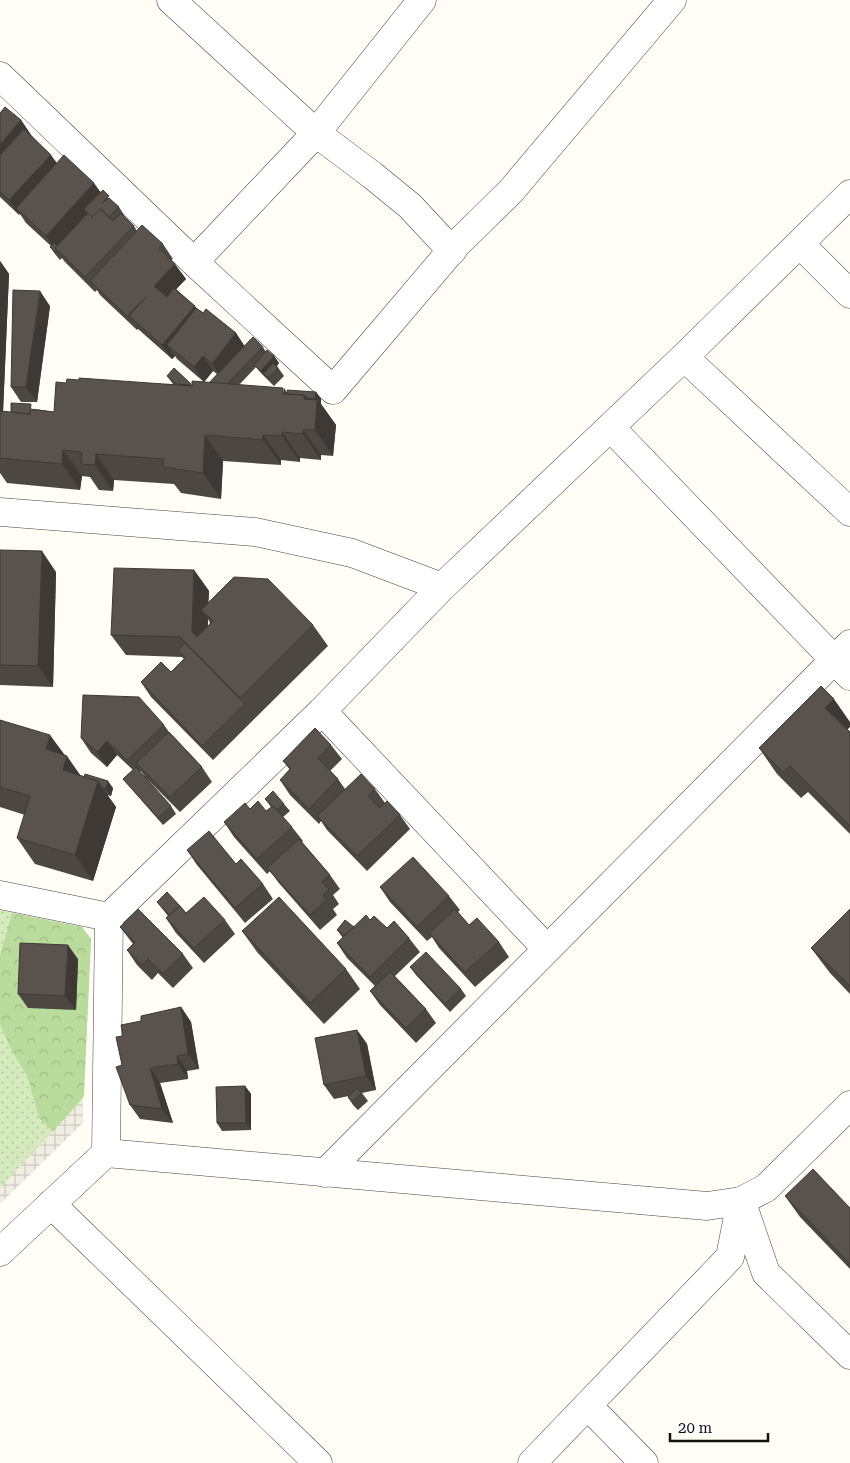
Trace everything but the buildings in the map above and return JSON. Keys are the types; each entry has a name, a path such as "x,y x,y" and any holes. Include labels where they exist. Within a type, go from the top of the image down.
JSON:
{"street":[{"path":"171,0 316,133 410,206 452,251"},
{"path":"194,262 316,133 422,0"},
{"path":"0,76 194,262 333,390 452,251 510,190 672,0"},
{"path":"0,1252 106,1153 109,917 322,711 442,586 611,428 850,194"},
{"path":"801,244 850,294"},
{"path":"684,357 850,512"},
{"path":"325,1172 546,948 845,660 611,428"},
{"path":"0,512 255,532 352,553 442,586"},
{"path":"322,711 546,948"},
{"path":"0,895 109,917"},
{"path":"106,1153 707,1206 741,1201 766,1188 850,1105"},
{"path":"741,1201 766,1273 850,1355"},
{"path":"532,1463 730,1257 741,1201"},
{"path":"51,1204 318,1463"},
{"path":"588,1406 644,1463"}],"green space":[{"path":"0,910 82,927 91,939 83,1099 0,1188"},
{"path":"12,913 82,927 91,939 84,1096 54,1133 39,1118 28,1078 11,1049 0,1024 0,956"}],"shaded area":[{"path":"83,1099 83,1123 0,1204 0,1188"}]}
